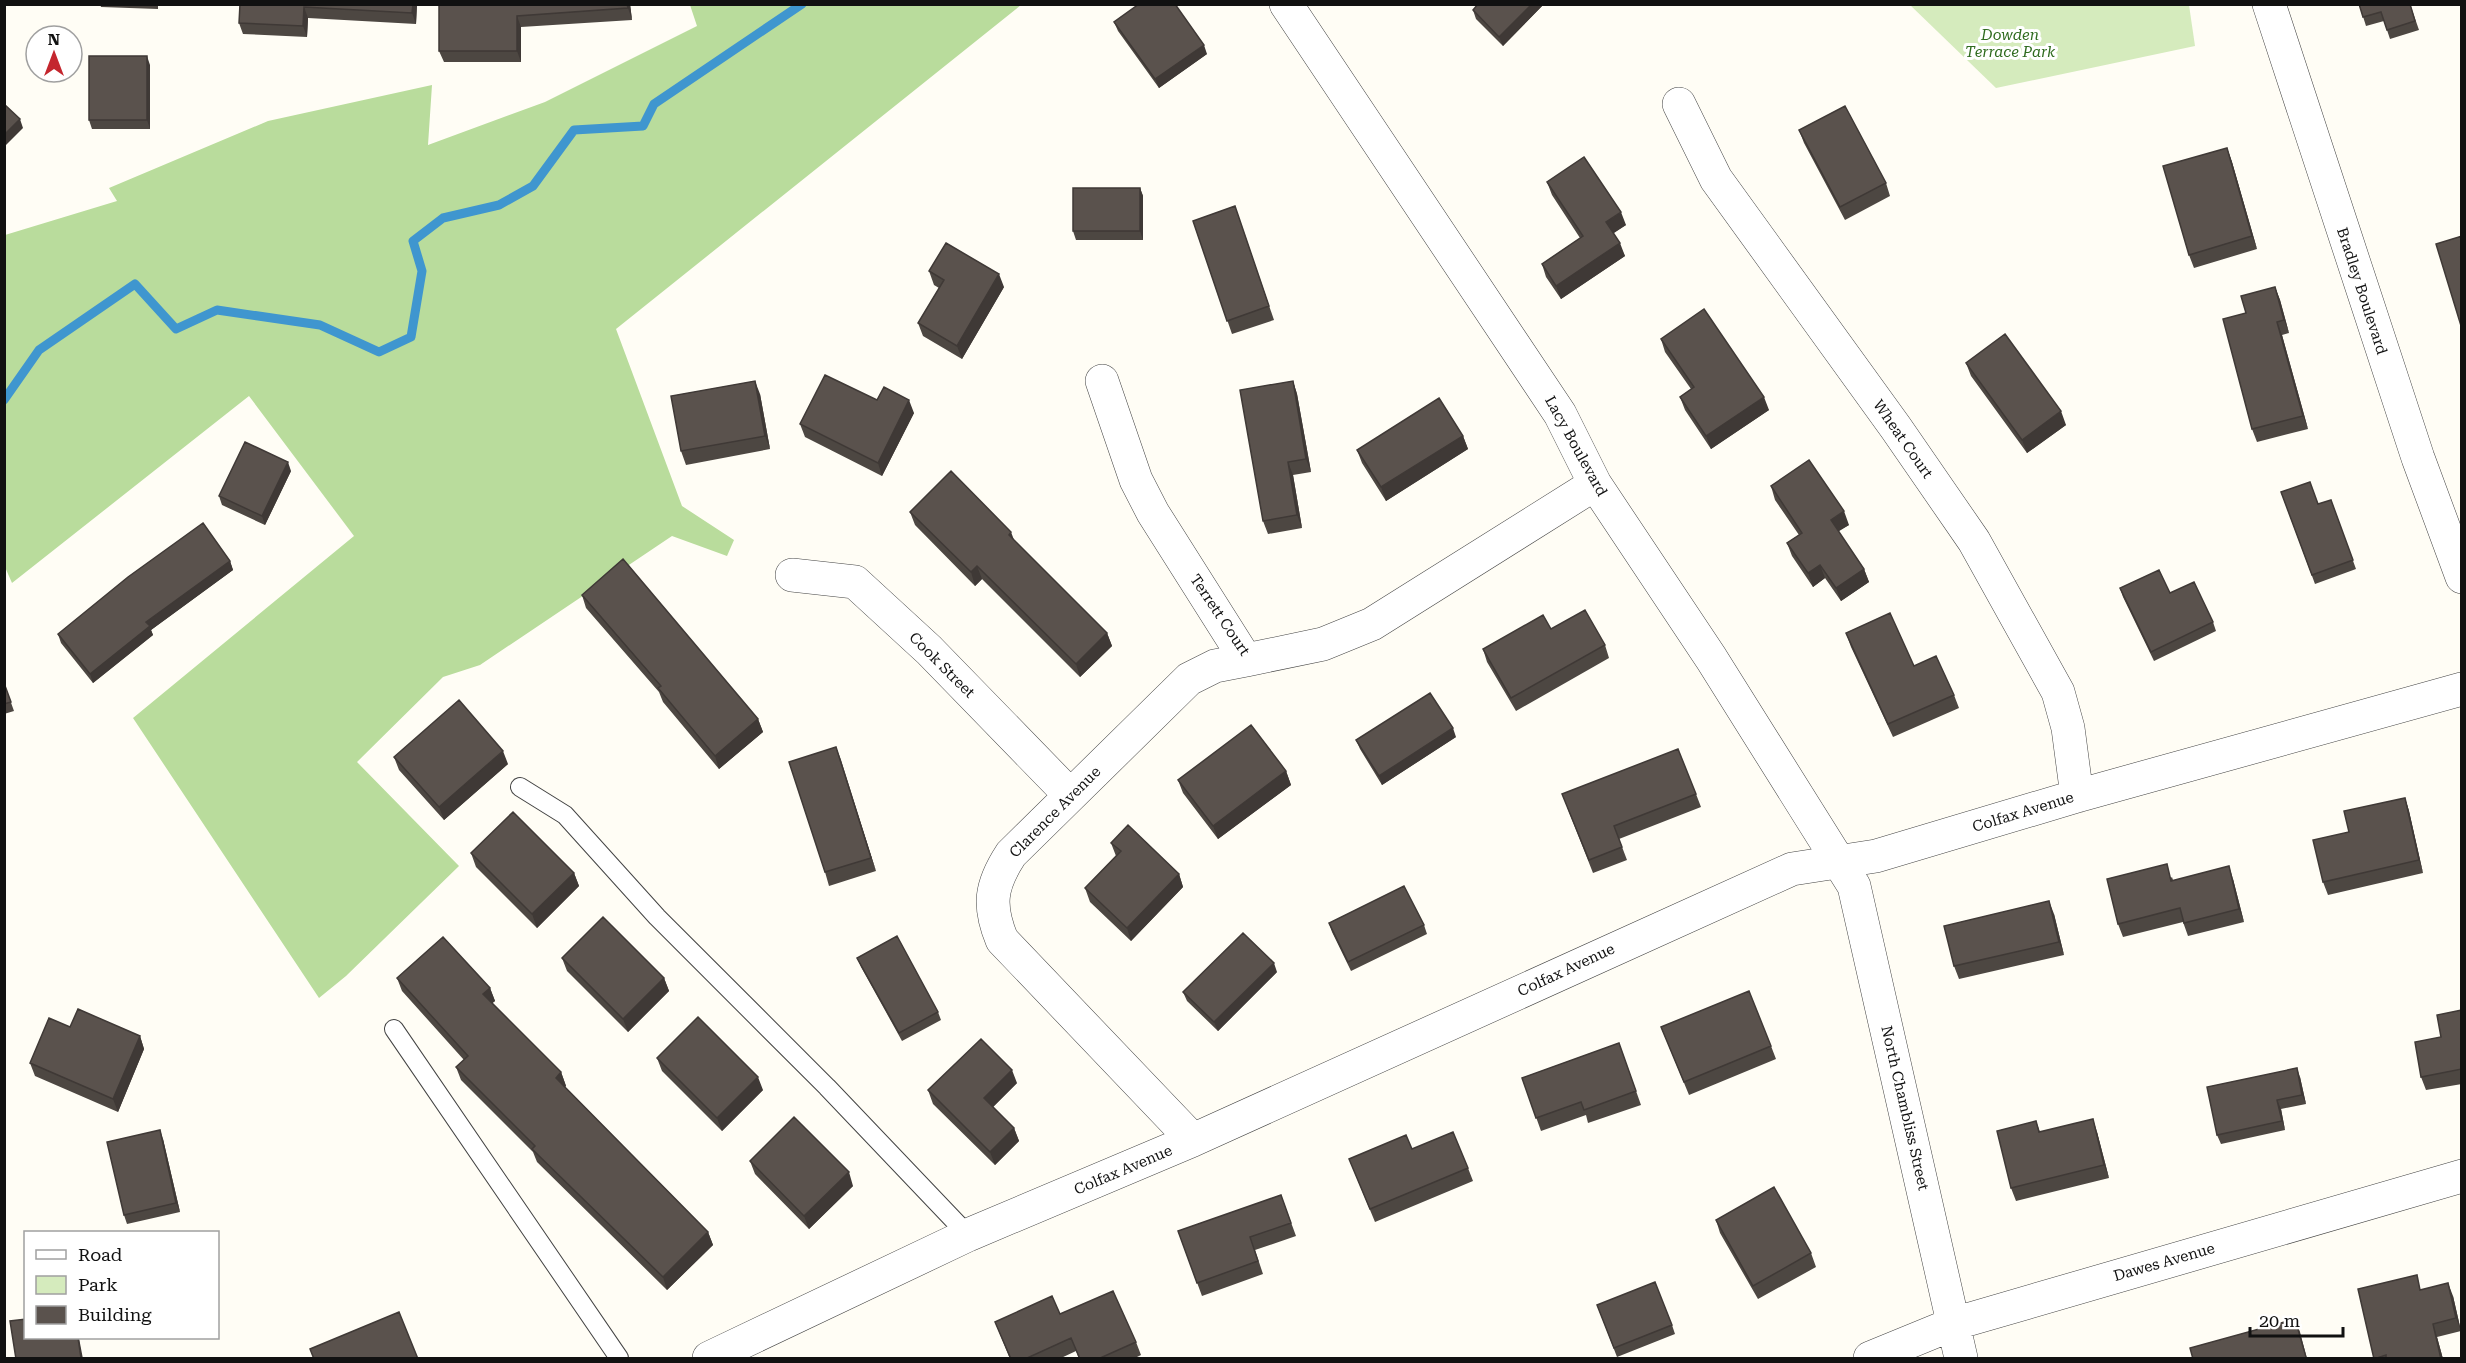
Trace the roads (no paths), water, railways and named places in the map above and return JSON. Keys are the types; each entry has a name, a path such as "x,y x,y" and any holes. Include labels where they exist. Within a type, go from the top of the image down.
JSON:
{"street":[{"name":"Lacy Boulevard","path":"1286,4 1560,414 1594,484 1711,658 1838,862"},
{"name":"Bradley Boulevard","path":"2269,4 2414,447 2462,577"},
{"name":"Wheat Court","path":"1679,104 1716,179 1896,428 1974,541 2058,692 2068,728 2077,796"},
{"name":"Terrett Court","path":"1102,381 1136,480 1153,513 1246,660 1323,644 1372,624 1594,484"},
{"name":"Cook Street","path":"792,575 855,582 929,650 1070,795"},
{"name":"Clarence Avenue","path":"1194,1140 1002,940 993,919 992,895 999,872 1011,854 1189,679 1215,666 1246,660"},
{"name":"Colfax Avenue","path":"709,1359 968,1235 1194,1140 1792,869 1876,856 2077,796 2462,689"},
{"name":"North Chambliss Street","path":"1838,862 1854,886 1866,930 1961,1359"},
{"name":"Dawes Avenue","path":"1870,1359 1953,1324 2462,1176"}],"lane":[{"path":"520,787 565,815 657,917 835,1095 968,1235"},
{"path":"394,1029 619,1359"}],"waterway":[{"path":"4,400 39,350 135,284 176,329 217,310 320,325 379,352 411,337 422,271 413,241 443,218 499,205 533,186 574,130 643,126 654,104 802,4"}],"park label":[{"name":"Dowden Terrace Park","path":"2010,44"}]}
